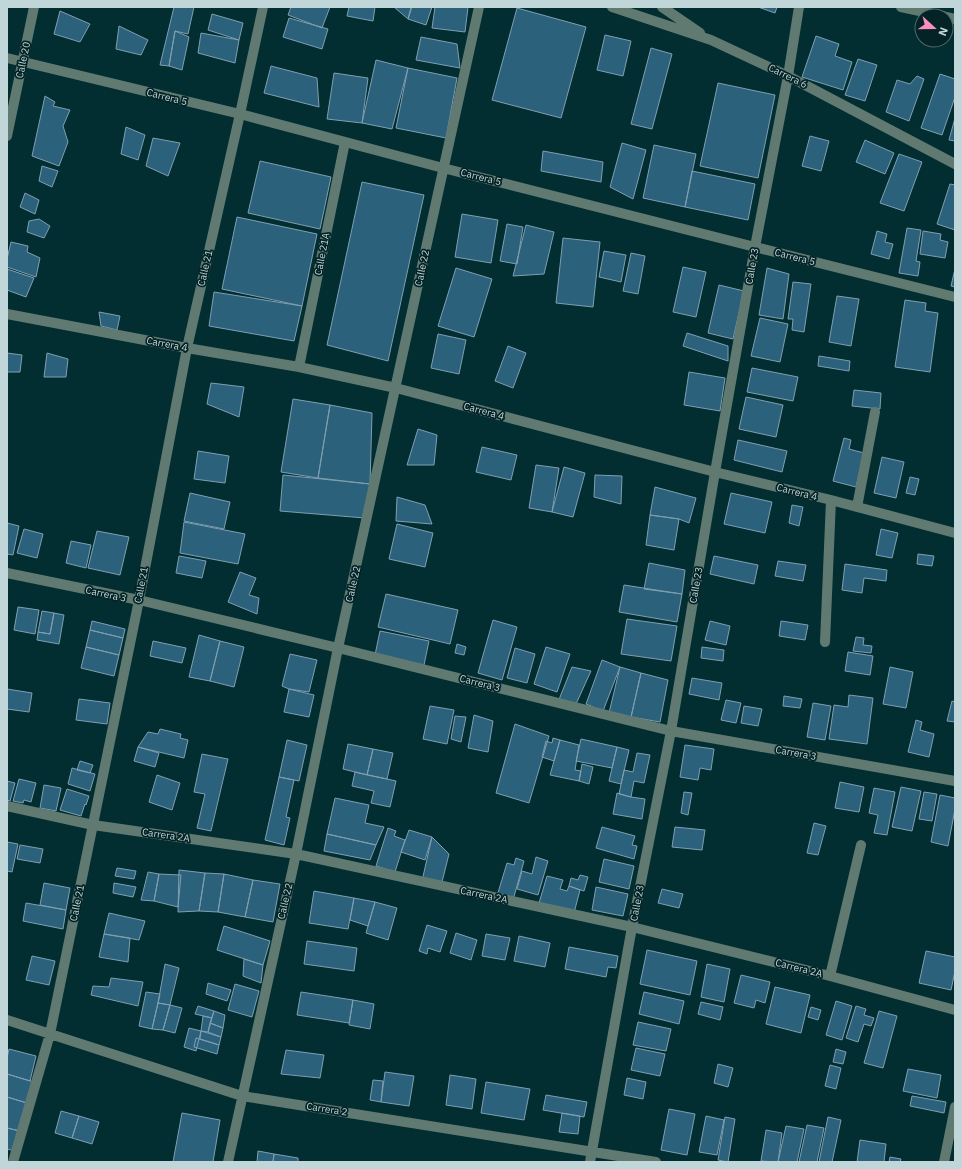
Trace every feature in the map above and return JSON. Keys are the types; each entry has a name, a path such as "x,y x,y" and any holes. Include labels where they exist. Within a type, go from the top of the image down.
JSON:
{"street":[{"name":"Calle 20","path":"7,136 34,7"},
{"name":"Calle 21","path":"13,1162 50,1034 139,600 187,348 240,114 262,7"},
{"name":"Calle 22","path":"228,1162 296,854 338,648 479,7"},
{"name":"Carrera 6","path":"612,7 710,40 788,76 955,164"},
{"path":"662,7 710,40"},
{"name":"Calle 23","path":"590,1162 632,928 671,731 715,472 755,247 788,76 799,7"},
{"path":"901,7 914,10"},
{"name":"Carrera 5","path":"7,58 240,114 443,168 955,297"},
{"name":"Calle 21A","path":"299,367 345,142"},
{"name":"Carrera 4","path":"7,314 187,348 299,367 396,388 715,472 831,500 955,533"},
{"path":"857,508 875,412"},
{"path":"825,642 831,500"},
{"name":"Carrera 3","path":"7,573 139,600 671,731 955,781"},
{"name":"Carrera 2A","path":"7,806 93,825 296,854 632,928 830,976 955,1010"},
{"path":"830,976 861,845"},
{"name":"Carrera 2","path":"7,1020 242,1096 656,1162"},
{"path":"944,1162 955,1107"}],"building":[{"path":"174,7 194,7 188,34 175,31 169,66 160,65"},
{"path":"291,7 330,7 322,28 288,15"},
{"path":"349,7 375,7 373,21 347,16"},
{"path":"394,7 411,7 408,19"},
{"path":"412,7 432,7 426,25 408,19"},
{"path":"435,7 468,7 465,32 432,28"},
{"path":"758,7 777,7 775,13"},
{"path":"517,8 586,27 561,118 492,100"},
{"path":"60,11 90,24 80,42 54,34"},
{"path":"212,14 243,23 239,40 208,30"},
{"path":"289,18 328,29 322,49 283,37"},
{"path":"119,26 148,40 141,55 116,49"},
{"path":"175,31 189,37 182,70 169,66"},
{"path":"201,33 239,40 235,63 198,53"},
{"path":"605,35 631,41 623,76 597,70"},
{"path":"816,36 839,44 835,56 852,62 843,90 802,77"},
{"path":"421,37 457,44 460,68 416,60"},
{"path":"651,48 672,54 652,129 631,124"},
{"path":"858,59 877,65 865,101 845,95"},
{"path":"376,60 408,68 392,129 362,123"},
{"path":"271,66 317,78 319,107 264,93"},
{"path":"408,68 457,78 446,138 396,128"},
{"path":"334,73 368,78 362,123 327,119"},
{"path":"940,74 955,79 955,97 942,135 921,128"},
{"path":"917,76 924,79 909,121 886,112 897,80 910,84"},
{"path":"718,83 775,95 758,178 700,166"},
{"path":"45,96 55,102 53,106 70,110 63,126 68,142 59,166 32,156"},
{"path":"955,118 955,141 949,140"},
{"path":"126,127 145,135 138,160 121,154"},
{"path":"810,136 829,141 821,171 802,166"},
{"path":"153,138 180,143 168,176 146,166"},
{"path":"865,140 894,153 885,174 856,162"},
{"path":"622,143 646,150 633,199 610,187"},
{"path":"654,145 696,154 685,207 643,198"},
{"path":"543,151 603,162 601,182 541,171"},
{"path":"899,154 922,162 904,211 880,203"},
{"path":"260,161 331,177 320,229 248,213"},
{"path":"42,166 58,171 52,187 39,181"},
{"path":"692,171 755,184 748,220 685,207"},
{"path":"362,182 424,195 388,361 327,345"},
{"path":"950,184 955,185 955,230 937,224"},
{"path":"25,193 39,200 35,214 20,207"},
{"path":"462,214 498,220 491,263 455,257"},
{"path":"237,217 317,234 302,306 222,289"},
{"path":"39,219 50,226 44,238 27,232 29,221"},
{"path":"507,224 523,227 517,264 500,261"},
{"path":"526,225 554,232 544,274 513,276"},
{"path":"907,228 921,230 916,261 920,262 918,276 899,273"},
{"path":"877,231 887,234 885,242 893,244 889,259 871,254"},
{"path":"923,231 941,234 940,240 948,242 945,258 920,254"},
{"path":"563,238 600,242 593,307 556,303"},
{"path":"11,242 28,246 27,252 40,258 36,277 7,267 7,259"},
{"path":"604,251 626,255 621,282 599,277"},
{"path":"631,253 645,256 638,294 623,291"},
{"path":"683,267 706,272 696,317 673,312"},
{"path":"456,268 492,279 474,337 438,326"},
{"path":"767,268 789,274 783,319 759,315"},
{"path":"7,269 34,278 26,297 7,290"},
{"path":"955,269 955,287 951,286"},
{"path":"793,282 811,284 804,332 792,330 793,319 788,319"},
{"path":"719,285 744,291 733,339 708,333"},
{"path":"214,292 302,306 294,341 209,326"},
{"path":"837,296 859,299 851,346 829,342"},
{"path":"905,300 926,303 925,311 938,313 930,372 895,367"},
{"path":"99,312 120,316 117,330 101,326"},
{"path":"760,318 788,324 780,362 751,356"},
{"path":"687,333 728,346 728,361 683,346"},
{"path":"438,334 466,340 459,374 431,368"},
{"path":"508,346 526,353 513,388 495,381"},
{"path":"7,353 22,355 20,372 7,372"},
{"path":"47,353 68,359 66,377 44,377"},
{"path":"819,356 850,361 849,371 818,366"},
{"path":"752,368 798,377 793,401 747,392"},
{"path":"689,372 725,378 720,411 684,405"},
{"path":"211,383 244,387 239,417 207,404"},
{"path":"854,390 881,393 880,409 852,406"},
{"path":"746,397 783,405 776,437 739,429"},
{"path":"293,399 330,405 318,478 281,472"},
{"path":"330,405 372,413 370,484 318,478"},
{"path":"418,429 437,435 434,465 407,465"},
{"path":"844,438 851,440 849,449 864,453 856,487 833,481"},
{"path":"738,440 787,451 782,472 734,460"},
{"path":"482,447 517,455 511,480 476,472"},
{"path":"198,451 229,456 225,483 194,479"},
{"path":"882,457 904,462 896,498 874,493"},
{"path":"536,465 559,468 552,512 529,508"},
{"path":"564,467 585,473 573,517 552,512"},
{"path":"283,475 370,484 365,518 280,511"},
{"path":"595,475 622,476 621,504 594,497"},
{"path":"910,477 919,479 915,495 906,493"},
{"path":"655,487 696,498 689,523 679,519 650,515"},
{"path":"190,493 230,502 224,529 184,521"},
{"path":"731,493 772,502 765,533 724,524"},
{"path":"397,497 425,505 432,524 396,521"},
{"path":"792,505 803,507 799,526 789,523"},
{"path":"650,515 679,519 674,550 646,545"},
{"path":"184,522 245,534 238,564 180,553"},
{"path":"7,523 19,526 13,555 7,554"},
{"path":"397,524 433,533 425,567 389,559"},
{"path":"24,529 43,534 37,558 17,553"},
{"path":"881,529 898,533 892,558 876,555"},
{"path":"97,531 129,537 120,575 88,568"},
{"path":"71,541 91,545 86,568 66,563"},
{"path":"918,554 934,556 932,566 917,564"},
{"path":"179,556 206,561 202,578 176,573"},
{"path":"714,556 758,565 754,584 710,574"},
{"path":"778,561 806,565 803,581 775,576"},
{"path":"649,563 685,570 682,594 644,589"},
{"path":"845,564 887,570 886,581 864,578 862,593 842,590"},
{"path":"240,572 256,578 249,595 259,598 257,614 228,602"},
{"path":"624,585 682,594 677,622 619,612"},
{"path":"386,594 458,610 450,644 378,627"},
{"path":"18,607 39,610 35,634 14,630"},
{"path":"42,611 54,613 50,634 38,632"},
{"path":"54,613 64,615 59,644 37,640 38,632 50,634"},
{"path":"627,619 677,626 671,661 621,654"},
{"path":"493,620 517,627 502,680 478,673"},
{"path":"92,621 125,629 123,638 90,630"},
{"path":"710,621 730,626 726,645 705,640"},
{"path":"781,621 808,625 805,640 779,636"},
{"path":"90,630 123,638 119,655 86,647"},
{"path":"380,631 429,641 424,665 375,655"},
{"path":"199,635 220,641 210,681 189,677"},
{"path":"856,637 864,638 863,645 872,646 871,653 853,651"},
{"path":"153,641 186,648 182,663 150,656"},
{"path":"220,641 244,647 234,687 210,681"},
{"path":"457,644 466,647 464,655 455,653"},
{"path":"86,647 119,655 114,676 81,668"},
{"path":"546,647 570,654 557,692 534,684"},
{"path":"702,647 724,650 723,661 701,658"},
{"path":"515,648 535,654 527,683 507,678"},
{"path":"848,652 873,656 870,675 845,671"},
{"path":"290,654 317,660 309,692 289,689 282,686"},
{"path":"602,660 620,667 603,711 586,704"},
{"path":"572,667 591,671 576,704 558,702"},
{"path":"620,667 641,673 631,717 609,713"},
{"path":"890,667 913,672 906,708 883,704"},
{"path":"641,673 668,680 660,722 631,717"},
{"path":"692,678 722,683 719,700 689,694"},
{"path":"7,689 32,693 29,712 7,709"},
{"path":"289,689 314,695 309,717 284,712"},
{"path":"849,695 873,698 867,744 829,739 834,705 848,707"},
{"path":"784,696 802,699 800,708 783,706"},
{"path":"79,699 110,703 107,724 76,720"},
{"path":"726,700 741,703 736,723 721,720"},
{"path":"952,701 955,702 955,722 947,721"},
{"path":"813,703 831,706 825,740 807,737"},
{"path":"430,706 454,710 447,744 423,739"},
{"path":"744,706 762,709 758,726 741,723"},
{"path":"474,715 493,721 488,752 468,748"},
{"path":"455,716 466,717 461,742 451,739"},
{"path":"916,720 922,722 920,730 934,734 929,757 908,752"},
{"path":"515,724 549,736 529,803 496,793"},
{"path":"160,729 181,734 180,738 188,740 184,758 138,747 148,732 158,734"},
{"path":"553,738 560,740 554,761 542,757 546,741 552,743"},
{"path":"581,739 617,747 612,768 576,761"},
{"path":"287,740 307,745 299,781 279,777"},
{"path":"560,740 579,745 575,770 581,771 579,781 550,775"},
{"path":"348,744 373,749 367,775 343,769"},
{"path":"685,745 714,749 711,770 700,768 698,780 680,777"},
{"path":"138,747 159,753 155,767 134,761"},
{"path":"617,747 629,750 621,784 609,781"},
{"path":"373,749 393,753 387,779 367,775"},
{"path":"637,753 650,755 644,783 634,781 631,797 619,794 624,770 633,772"},
{"path":"202,754 228,759 211,831 197,828 205,794 194,792"},
{"path":"80,761 93,765 90,773 77,770"},
{"path":"582,764 593,767 589,784 579,781"},
{"path":"72,768 95,774 90,791 68,784"},
{"path":"355,772 396,781 390,807 371,803 374,791 352,786"},
{"path":"157,775 180,783 172,810 149,802"},
{"path":"279,777 294,780 286,817 290,818 284,845 265,840"},
{"path":"19,779 36,783 31,802 24,800 23,803 13,801"},
{"path":"7,781 15,783 10,801 7,800"},
{"path":"840,782 864,787 859,812 835,808"},
{"path":"44,785 61,788 56,811 40,808"},
{"path":"901,787 921,791 912,831 892,827"},
{"path":"874,788 895,792 887,835 874,833 878,815 869,813"},
{"path":"67,789 89,796 81,816 60,810"},
{"path":"684,792 692,793 688,815 681,813"},
{"path":"924,792 937,794 932,821 919,819"},
{"path":"617,793 645,799 642,819 613,814"},
{"path":"940,795 955,798 955,809 948,846 931,842"},
{"path":"335,798 369,805 365,823 384,827 376,845 327,834"},
{"path":"814,823 826,826 818,855 807,853"},
{"path":"602,827 635,836 632,845 637,846 634,859 596,848"},
{"path":"675,827 705,830 702,850 672,847"},
{"path":"388,828 396,831 394,836 405,840 395,872 376,866"},
{"path":"409,830 432,837 425,860 401,852"},
{"path":"327,834 376,845 370,860 324,851"},
{"path":"432,837 449,854 441,886 422,881"},
{"path":"7,842 18,844 12,872 7,871"},
{"path":"20,845 43,849 40,863 17,859"},
{"path":"536,857 548,861 538,895 517,889 522,871 532,874"},
{"path":"516,858 524,861 513,900 497,896 507,863 514,865"},
{"path":"604,859 634,866 629,889 599,882"},
{"path":"117,868 136,871 134,879 115,876"},
{"path":"179,870 205,873 199,911 178,912"},
{"path":"148,872 159,874 154,901 141,900"},
{"path":"205,873 224,874 218,912 199,911"},
{"path":"159,874 181,875 178,907 154,901"},
{"path":"224,874 253,880 245,917 218,912"},
{"path":"580,875 588,877 584,891 569,886 571,878 578,880"},
{"path":"547,876 563,880 560,889 567,891 569,886 580,890 574,913 539,903"},
{"path":"253,880 280,884 273,922 245,917"},
{"path":"44,883 70,888 66,910 40,905"},
{"path":"114,883 136,887 133,897 113,893"},
{"path":"596,887 628,894 623,916 592,910"},
{"path":"662,889 683,894 679,908 658,903"},
{"path":"314,891 354,898 348,929 309,923"},
{"path":"354,898 375,902 368,926 350,920"},
{"path":"375,902 397,908 388,940 366,933"},
{"path":"26,903 66,910 63,929 23,921"},
{"path":"109,913 145,921 139,940 104,934"},
{"path":"427,925 447,931 440,952 428,948 427,954 419,951"},
{"path":"224,926 270,941 263,965 217,950"},
{"path":"456,933 477,940 471,960 450,953"},
{"path":"104,934 130,938 128,962 99,957"},
{"path":"486,934 510,938 505,960 482,956"},
{"path":"519,936 550,943 545,967 514,961"},
{"path":"307,941 357,948 354,971 304,964"},
{"path":"569,947 618,956 616,968 608,967 606,977 565,969"},
{"path":"647,950 697,961 690,995 640,984"},
{"path":"926,951 955,957 955,971 951,990 919,983"},
{"path":"32,956 55,961 49,985 26,980"},
{"path":"244,959 263,965 261,983 243,976"},
{"path":"165,964 179,968 170,1005 158,1003"},
{"path":"707,964 730,969 724,1002 701,997"},
{"path":"741,975 770,982 765,1003 756,1000 754,1008 734,1003"},
{"path":"111,978 143,982 138,1006 91,995 93,986 109,987"},
{"path":"208,983 231,990 227,1001 206,994"},
{"path":"235,984 259,991 252,1017 228,1010"},
{"path":"775,987 810,995 801,1033 766,1024"},
{"path":"146,992 160,994 152,1029 139,1026"},
{"path":"301,992 353,1000 349,1023 297,1015"},
{"path":"644,992 684,1001 679,1024 639,1014"},
{"path":"353,1000 374,1004 370,1029 349,1025"},
{"path":"836,1001 852,1006 842,1040 826,1035"},
{"path":"701,1002 723,1007 720,1020 698,1014"},
{"path":"158,1003 170,1005 163,1030 152,1029"},
{"path":"170,1005 182,1008 175,1033 163,1030"},
{"path":"198,1006 214,1011 212,1018 195,1014"},
{"path":"856,1006 866,1009 864,1015 874,1018 871,1026 864,1024 858,1042 846,1038"},
{"path":"811,1007 821,1010 818,1020 808,1017"},
{"path":"214,1011 225,1015 223,1028 210,1023"},
{"path":"879,1011 897,1016 883,1068 864,1063"},
{"path":"203,1016 212,1018 208,1032 201,1031"},
{"path":"638,1022 671,1029 666,1051 633,1045"},
{"path":"210,1023 223,1028 221,1037 208,1032"},
{"path":"189,1028 201,1031 196,1051 184,1047"},
{"path":"201,1031 221,1037 219,1045 200,1039"},
{"path":"196,1038 219,1045 217,1054 194,1047"},
{"path":"636,1048 665,1054 660,1076 631,1070"},
{"path":"9,1049 36,1056 30,1081 7,1074 7,1058"},
{"path":"836,1049 846,1052 843,1064 833,1062"},
{"path":"286,1050 324,1055 320,1078 281,1074"},
{"path":"718,1064 733,1068 728,1087 714,1083"},
{"path":"830,1065 841,1068 836,1089 825,1086"},
{"path":"908,1069 941,1075 937,1098 903,1091"},
{"path":"385,1072 414,1076 409,1106 381,1102"},
{"path":"7,1074 34,1082 27,1103 7,1097"},
{"path":"450,1075 476,1079 472,1109 446,1105"},
{"path":"627,1078 646,1082 643,1099 624,1095"},
{"path":"373,1080 383,1081 381,1102 370,1100"},
{"path":"486,1082 530,1089 524,1120 481,1113"},
{"path":"546,1095 587,1102 584,1117 543,1110"},
{"path":"912,1096 946,1102 944,1113 910,1106"},
{"path":"7,1097 27,1103 20,1131 7,1128"},
{"path":"669,1109 695,1114 687,1155 661,1150"},
{"path":"61,1111 79,1116 72,1138 55,1133"},
{"path":"182,1113 220,1120 213,1162 173,1162"},
{"path":"562,1113 580,1116 578,1134 559,1132"},
{"path":"79,1116 99,1122 92,1144 72,1138"},
{"path":"706,1116 724,1120 717,1155 699,1152"},
{"path":"725,1117 735,1119 728,1162 718,1160"},
{"path":"828,1117 841,1120 832,1162 819,1162"},
{"path":"807,1125 824,1128 817,1162 799,1162"},
{"path":"786,1126 804,1129 797,1162 778,1162"},
{"path":"7,1128 20,1131 15,1151 7,1149"},
{"path":"766,1130 782,1133 778,1162 761,1161"},
{"path":"860,1140 886,1144 884,1162 857,1162"},
{"path":"258,1151 274,1154 273,1162 257,1162"},
{"path":"274,1154 298,1158 298,1162 273,1162"},
{"path":"890,1157 901,1159 900,1162 889,1162"}]}
